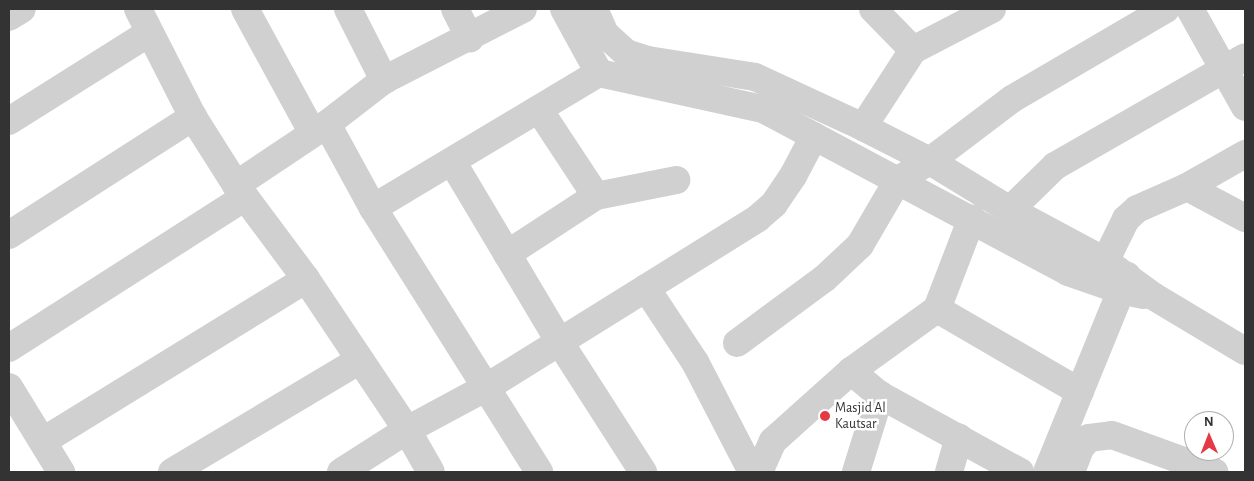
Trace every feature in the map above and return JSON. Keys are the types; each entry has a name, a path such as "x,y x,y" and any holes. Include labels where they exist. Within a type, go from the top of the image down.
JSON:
{"street":[{"path":"9,17 22,9"},
{"path":"138,9 194,117 241,191 306,279 358,361 407,430 431,472"},
{"path":"245,9 319,128 374,208 539,472"},
{"path":"348,9 384,80"},
{"path":"455,9 470,38"},
{"path":"9,348 241,191 319,128 384,80 470,38 523,9"},
{"path":"594,9 605,34 626,53 648,60 755,77 863,127 930,161 1010,210 1112,277"},
{"path":"873,9 913,50"},
{"path":"737,343 825,278 860,245 898,180 930,161 1012,100 1166,9"},
{"path":"1190,9 1234,62 1245,108"},
{"path":"571,11 599,73"},
{"path":"863,127 913,50 975,13"},
{"path":"9,121 149,33"},
{"path":"1010,210 1055,166 1234,62"},
{"path":"374,208 540,111 599,73 763,110 972,218 1015,244 1112,277 1153,296 1245,351"},
{"path":"540,111 596,196"},
{"path":"12,225 194,117"},
{"path":"341,472 407,430 487,387 758,218 774,204 814,136"},
{"path":"1047,472 1080,392 1126,219 1137,209 1188,187 1245,154"},
{"path":"453,163 559,341 643,472"},
{"path":"507,254 596,196 676,180"},
{"path":"1188,187 1245,218"},
{"path":"759,472 773,441 851,371 937,309 972,218"},
{"path":"43,442 306,279"},
{"path":"646,288 695,362 752,472"},
{"path":"937,309 1080,392"},
{"path":"172,472 358,361"},
{"path":"851,371 880,395 1020,472"},
{"path":"9,387 61,472"},
{"path":"856,472 880,395"},
{"path":"1071,472 1080,448 1089,438 1112,435 1214,472"},
{"path":"949,472 959,437"}],"place":[{"name":"Masjid Al Kautsar","path":"825,416"}]}
